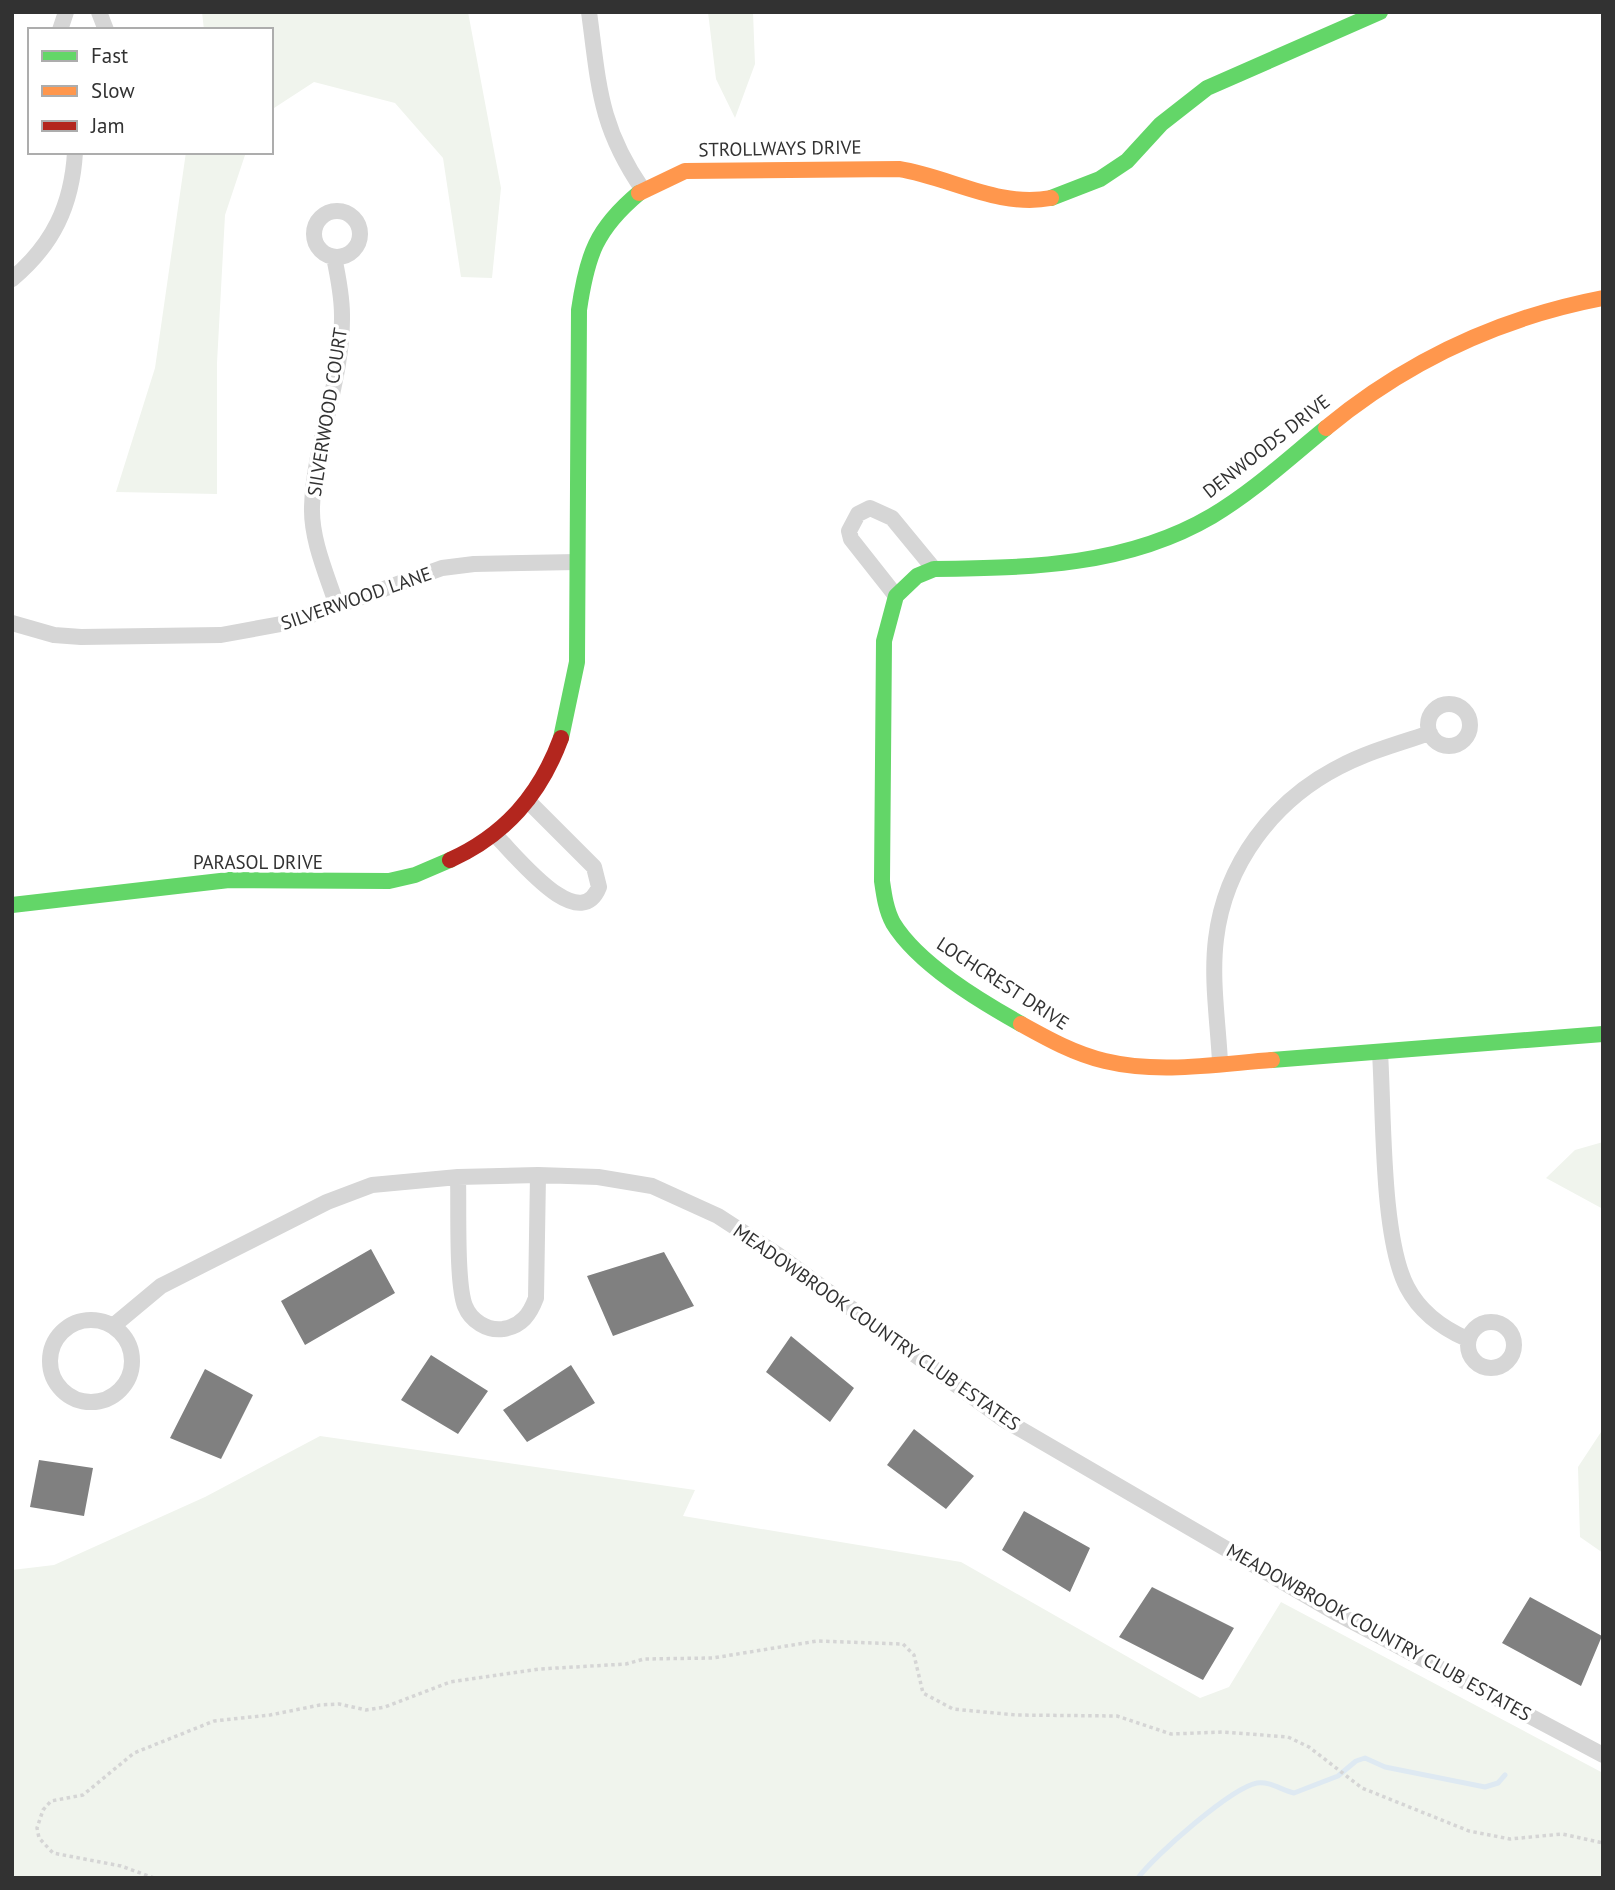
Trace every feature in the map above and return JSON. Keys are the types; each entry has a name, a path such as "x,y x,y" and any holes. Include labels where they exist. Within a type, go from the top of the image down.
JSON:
{"street":[{"path":"589,12 605,120 622,159 643,190"},
{"name":"STROLLWAYS DRIVE","path":"530,803 562,740 572,706 577,662 579,310 585,267 603,229 643,190 685,171 872,167 930,174 998,197 1040,200 1056,197 1100,179 1127,161 1161,124 1207,88 1380,12"},
{"path":"12,279 51,240 60,221 74,172 75,154"},
{"name":"SILVERWOOD COURT","path":"334,257 342,316 333,388 315,466 312,510 319,552 337,606"},
{"name":"DENWOODS DRIVE","path":"934,569 1078,564 1136,551 1192,527 1237,500 1357,402 1448,347 1576,302 1603,298"},
{"path":"870,508 892,518 934,569 917,576 896,596 851,539 849,531 858,514 870,508"},
{"name":"SILVERWOOD LANE","path":"12,624 54,635 81,637 221,635 292,622 442,568 474,564 576,562"},
{"name":"LOCHCREST DRIVE","path":"896,596 884,641 882,881 885,904 893,924 927,961 1040,1036 1099,1060 1133,1066 1176,1067 1603,1034"},
{"path":"1220,1062 1214,965 1216,937 1224,901 1239,865 1256,836 1277,811 1307,786 1341,765 1430,733"},
{"path":"496,836 561,899 576,904 593,898 599,887 594,867 530,803"},
{"name":"PARASOL DRIVE","path":"12,905 194,882 392,881 454,860 496,836 530,803"},
{"path":"1380,1053 1388,1181 1397,1261 1407,1287 1419,1306 1435,1321 1467,1339"},
{"path":"458,1177 464,1304 480,1324 498,1330 522,1322 531,1312 536,1298 538,1175"},
{"name":"MEADOWBROOK COUNTRY CLUB ESTATES","path":"113,1326 162,1286 327,1202 372,1185 458,1177 538,1175 598,1177 652,1186 718,1216 788,1262 1003,1419 1338,1614 1603,1755"},
{"path":"94,1320 113,1326 124,1335 132,1351 132,1366 127,1382 118,1393 91,1403 66,1395 51,1372 52,1347 64,1330 76,1322 94,1320"}],"path":[{"path":"154,1878 121,1866 53,1853 39,1838 37,1828 43,1810 51,1801 61,1797 83,1795 134,1753 214,1721 270,1715 320,1705 339,1704 366,1710 385,1707 450,1682 495,1674 626,1664 644,1659 713,1658 796,1643 903,1644 914,1655 923,1693 953,1709 1016,1715 1051,1713 1117,1716 1171,1734 1269,1734 1287,1737 1309,1747 1349,1779 1384,1799 1425,1811 1469,1831 1510,1839 1562,1834 1603,1843"}],"shaded area":[{"path":"202,12 468,12 501,188 492,278 461,277 443,158 395,103 314,82 273,109 273,28 204,28"},
{"path":"708,12 753,12 755,64 735,118 716,79"},
{"path":"186,154 245,154 225,215 217,363 217,494 116,492 155,368"},
{"path":"1603,1142 1603,1209 1546,1178 1575,1150"},
{"path":"1603,1429 1603,1553 1580,1537 1578,1467"},
{"path":"320,1436 695,1490 683,1516 961,1562 1200,1698 1229,1687 1281,1602 1603,1773 1603,1878 12,1878 12,1570 54,1565 205,1497"}],"building":[{"path":"371,1249 395,1293 305,1345 281,1301"},
{"path":"664,1252 694,1306 613,1336 587,1276"},
{"path":"791,1336 854,1388 830,1422 766,1372"},
{"path":"431,1355 488,1391 458,1434 401,1400"},
{"path":"571,1365 595,1403 527,1442 503,1410"},
{"path":"205,1369 253,1395 221,1459 170,1438"},
{"path":"914,1429 974,1476 946,1509 887,1465"},
{"path":"39,1460 93,1468 84,1516 30,1507"},
{"path":"1024,1511 1090,1548 1070,1592 1002,1550"},
{"path":"1152,1587 1234,1628 1203,1680 1119,1637"},
{"path":"1530,1597 1602,1636 1581,1686 1502,1643"}],"waterway":[{"path":"1138,1878 1160,1854 1212,1809 1257,1783 1271,1784 1294,1793 1338,1776 1356,1761 1365,1758 1385,1767 1485,1787 1498,1783 1505,1775"}],"traffic: fast":[{"path":"1051,198 1100,179 1127,161 1161,124 1207,88 1380,12"},
{"path":"561,738 577,662 579,310 590,258 596,244 613,219 639,193"},
{"path":"1021,1024 969,993 934,967 904,938 893,923 887,908 882,881 884,641 896,596 917,576 934,569 1077,561 1146,545 1180,533 1242,496 1326,428"},
{"path":"12,905 229,880 389,881 415,875 450,860"},
{"path":"1272,1060 1603,1034"}],"traffic: slow":[{"path":"639,193 685,171 899,169 1012,199 1051,198"},
{"path":"1326,428 1389,382 1456,345 1527,317 1603,298"},
{"path":"1021,1024 1083,1054 1125,1065 1189,1067 1272,1060"}],"traffic: jam":[{"path":"450,860 488,838 518,811 543,778 561,738"}]}
